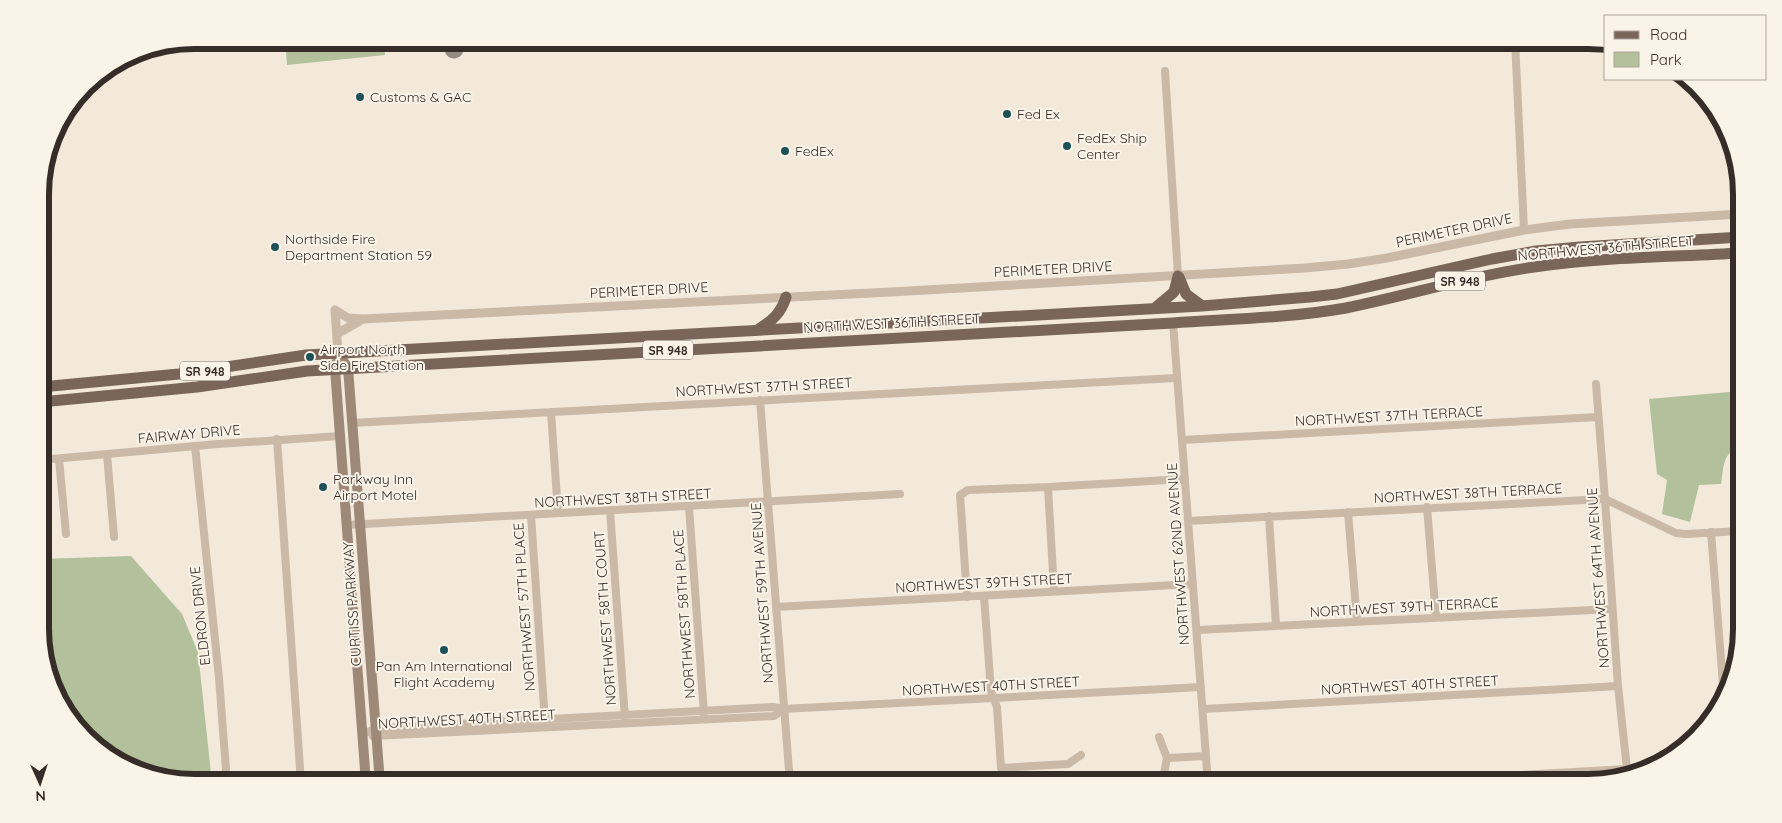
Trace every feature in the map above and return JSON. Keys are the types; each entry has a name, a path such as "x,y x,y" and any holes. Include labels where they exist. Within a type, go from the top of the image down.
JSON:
{"main road":[{"name":"NORTHWEST 36TH STREET","path":"49,386 179,374 293,356 1202,306 1310,298 1338,294 1517,254 1580,247 1733,238"},
{"path":"1580,247 1581,262"},
{"name":"NORTHWEST 36TH STREET","path":"49,401 189,388 284,373 348,368 1293,315 1341,308 1496,273 1544,265 1733,253"},
{"path":"1178,276 1186,294 1202,306"},
{"path":"1155,308 1174,292 1178,276"},
{"path":"1338,294 1341,308"},
{"path":"758,330 776,317 782,309 786,297"},
{"path":"962,319 963,334"},
{"path":"771,329 784,337 790,344 794,336 807,327"},
{"path":"656,351 665,340 674,335"},
{"path":"534,342 543,347 546,356 568,347 599,345 607,338"},
{"path":"338,353 348,368"},
{"name":"CURTISS PARKWAY","path":"338,353 335,369 365,774"},
{"name":"CURTISS PARKWAY","path":"348,368 379,774"}],"street":[{"path":"1514,49 1524,230"},
{"path":"1165,71 1178,276"},
{"name":"PERIMETER DRIVE","path":"363,319 337,334 335,310 348,318 363,319 1178,276 1348,264 1524,230 1570,224 1733,214"},
{"name":"NORTHWEST 62ND AVENUE","path":"1173,323 1207,774"},
{"path":"337,334 338,353"},
{"name":"NORTHWEST 37TH STREET","path":"352,423 1176,378"},
{"name":"NORTHWEST 64TH AVENUE","path":"1596,384 1606,499 1618,686 1627,769"},
{"name":"NORTHWEST 59TH AVENUE","path":"760,400 789,774"},
{"path":"551,412 558,513"},
{"name":"NORTHWEST 37TH TERRACE","path":"1182,440 1598,417"},
{"name":"FAIRWAY DRIVE","path":"49,460 277,439 340,436"},
{"path":"277,439 300,774"},
{"name":"ELDRON DRIVE","path":"195,446 219,678 226,774"},
{"path":"107,454 114,537"},
{"path":"59,459 66,534"},
{"path":"966,596 960,495 968,490 1185,479"},
{"path":"1048,487 1054,591"},
{"name":"NORTHWEST 38TH STREET","path":"347,525 900,494"},
{"name":"NORTHWEST 38TH TERRACE","path":"1188,521 1606,499 1676,533 1733,531"},
{"name":"NORTHWEST 58TH PLACE","path":"689,506 704,719"},
{"path":"1427,507 1436,617"},
{"name":"NORTHWEST 58TH COURT","path":"610,510 626,724"},
{"path":"1348,512 1357,621"},
{"name":"NORTHWEST 57TH PLACE","path":"531,515 545,728"},
{"path":"1269,516 1276,626"},
{"path":"1711,532 1723,683"},
{"name":"NORTHWEST 39TH STREET","path":"776,607 1193,584"},
{"path":"984,596 991,691 997,707 1001,768 1068,764 1080,755"},
{"name":"NORTHWEST 39TH TERRACE","path":"1197,630 1612,609"},
{"name":"NORTHWEST 40TH STREET","path":"1203,709 1618,686"},
{"name":"NORTHWEST 40TH STREET","path":"363,734 544,719 773,706 783,709 1201,687"},
{"name":"NORTHWEST 40TH STREET","path":"376,733 545,728 774,716 783,709"},
{"path":"1160,737 1167,758 1165,774"},
{"path":"1167,758 1206,756"},
{"path":"1570,774 1611,772"}],"green space":[{"path":"284,49 385,49 385,55 287,65 286,52"},
{"path":"1733,392 1733,451 1725,461 1721,484 1699,485 1690,522 1662,514 1667,480 1657,474 1649,399"},
{"path":"131,556 182,614 198,652 211,774 175,773 138,763 121,755 106,744 91,732 79,717 68,702 60,685 50,648 49,559"}],"place":[{"name":"Customs & GAC","path":"360,97"},
{"name":"Fed Ex","path":"1007,114"},
{"name":"FedEx Ship Center","path":"1067,146"},
{"name":"FedEx","path":"785,151"},
{"name":"Northside Fire Department Station 59","path":"275,247"},
{"name":"Airport North Side Fire Station","path":"310,357"},
{"name":"Parkway Inn Airport Motel","path":"323,487"},
{"name":"Pan Am International Flight Academy","path":"444,650"}]}
